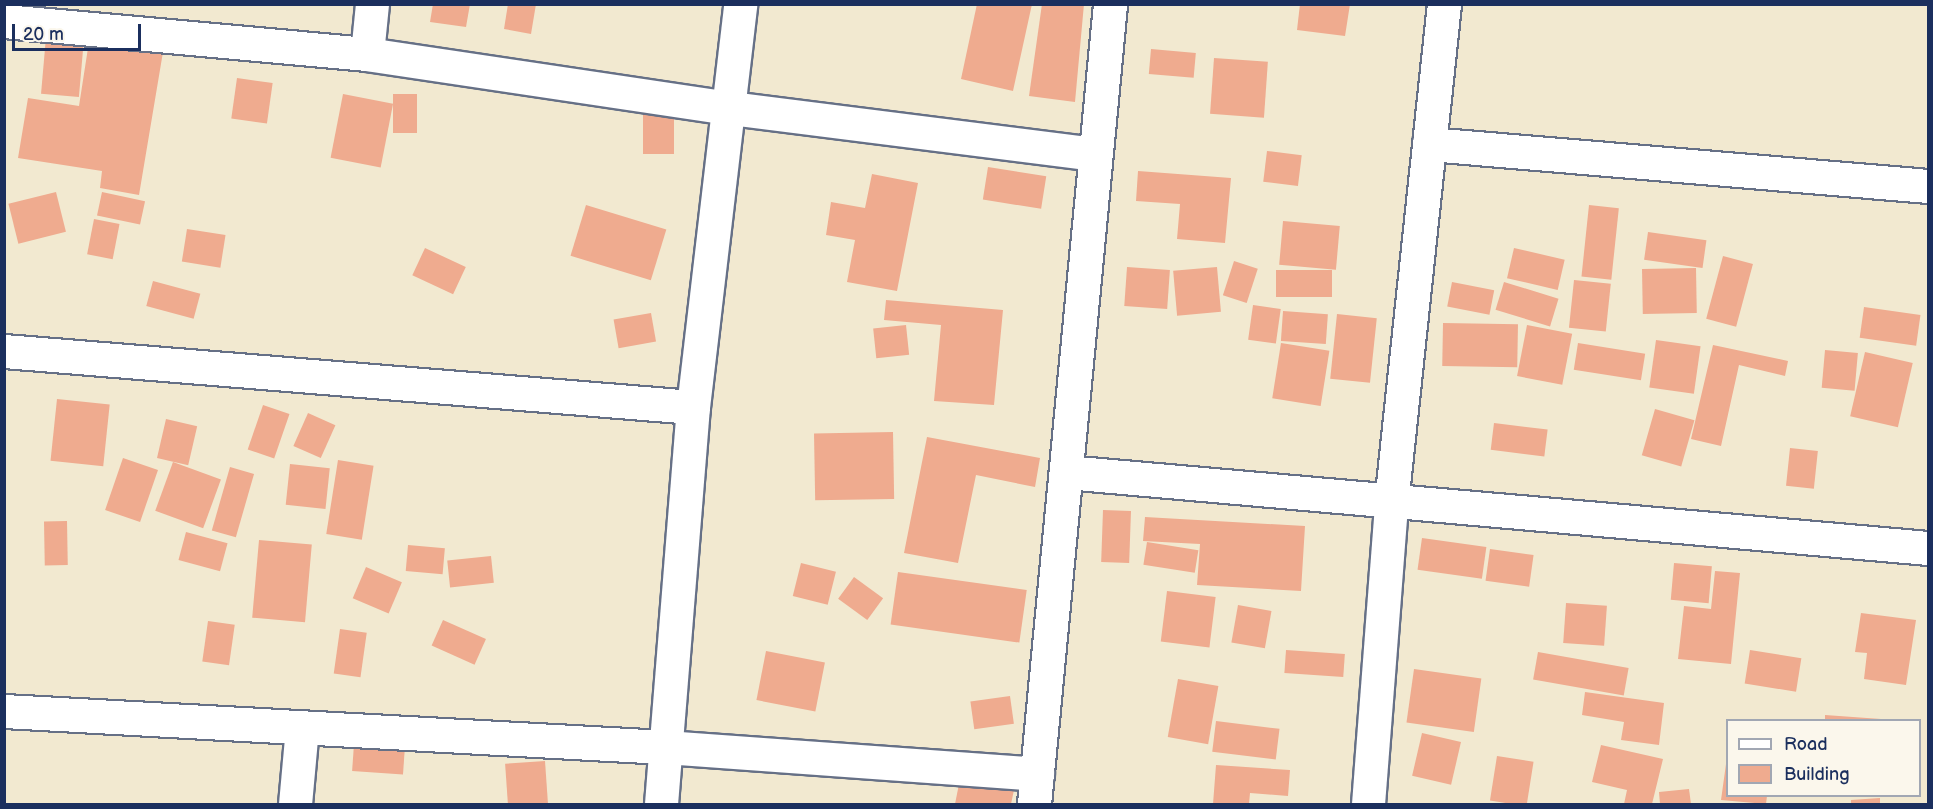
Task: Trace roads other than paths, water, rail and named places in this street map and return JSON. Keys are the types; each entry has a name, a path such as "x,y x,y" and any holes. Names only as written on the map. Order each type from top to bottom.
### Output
{"street":[{"path":"367,54 372,4"},
{"path":"661,804 693,407 730,108 740,4"},
{"path":"4,711 664,747 1036,789 1094,154 1110,4"},
{"path":"1368,804 1391,503 1444,4"},
{"path":"4,21 367,54 730,108 1094,154"},
{"path":"1429,144 1929,186"},
{"path":"4,351 693,407"},
{"path":"1066,472 1391,503 1929,548"},
{"path":"295,804 302,727"}]}
